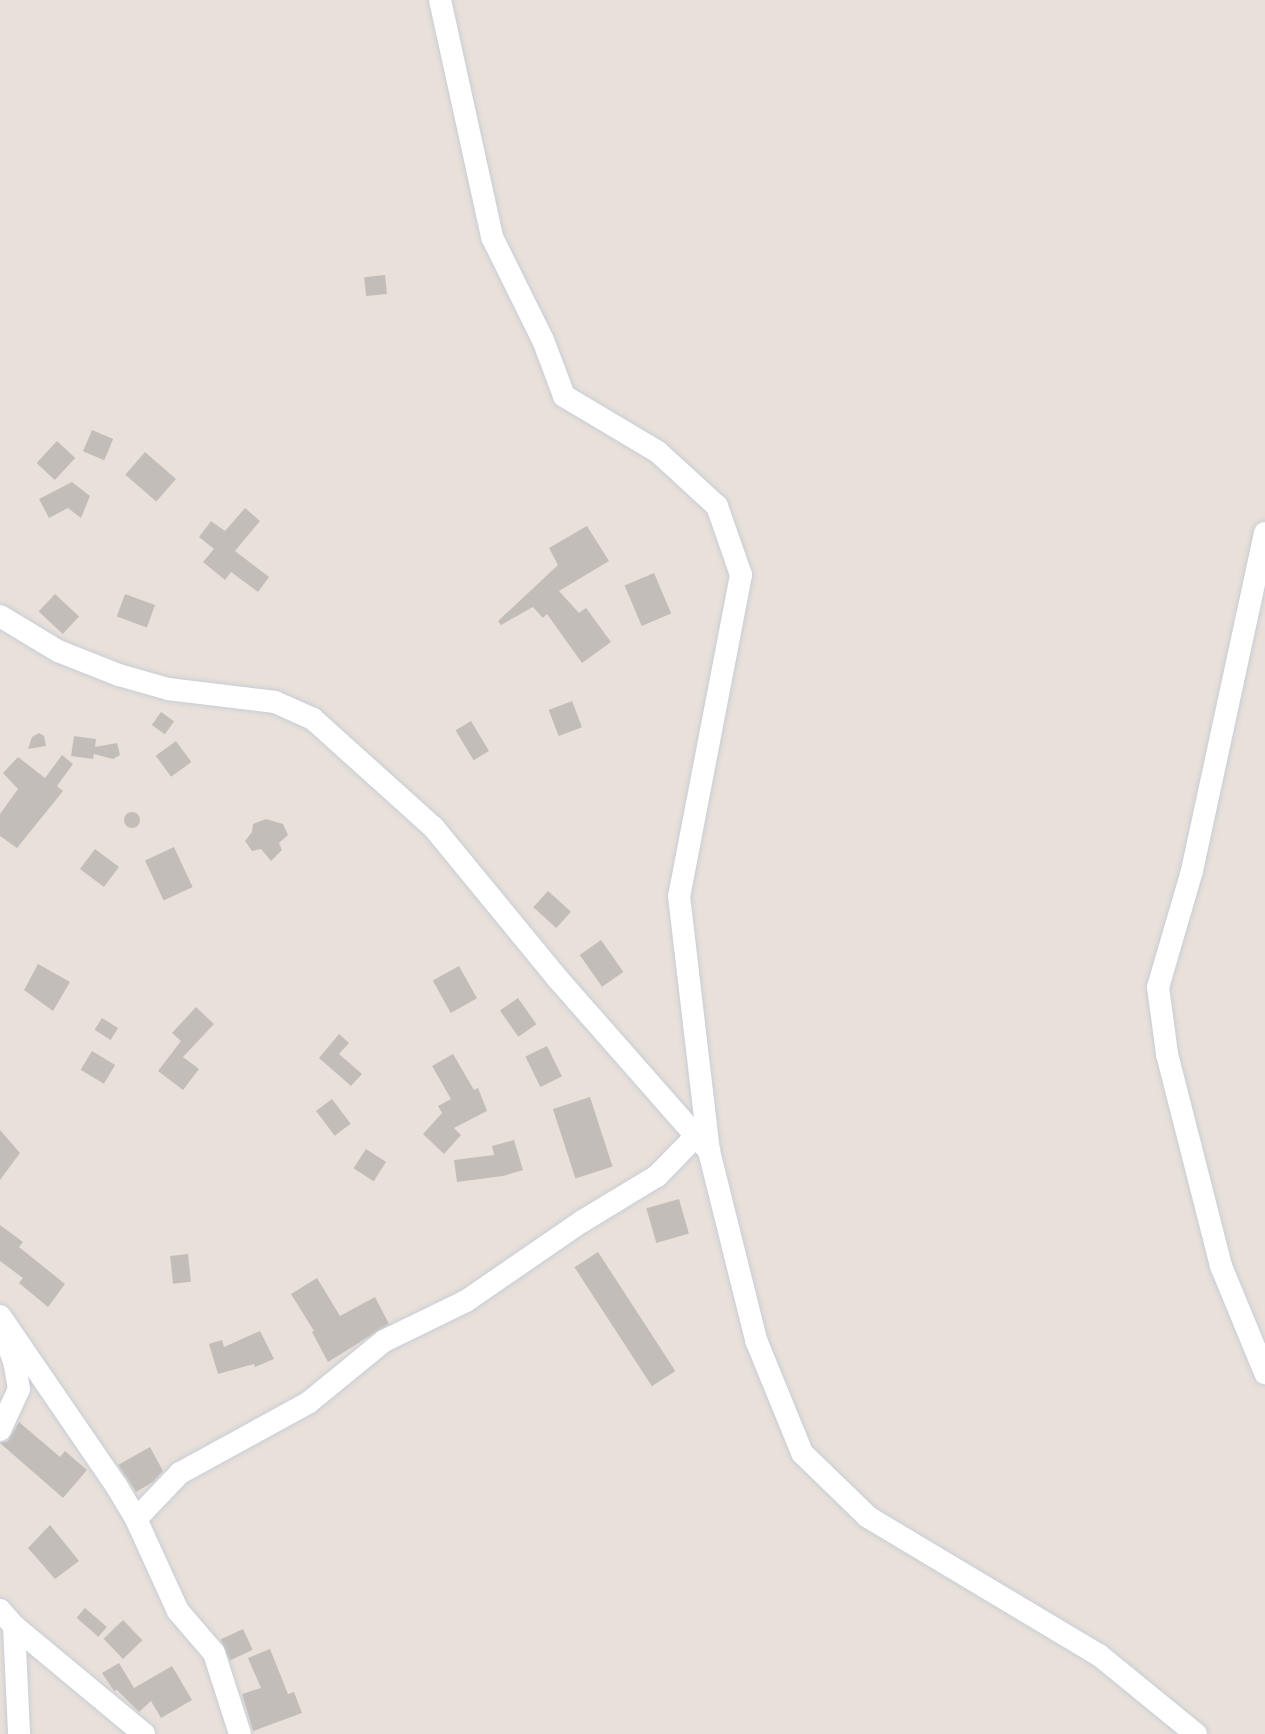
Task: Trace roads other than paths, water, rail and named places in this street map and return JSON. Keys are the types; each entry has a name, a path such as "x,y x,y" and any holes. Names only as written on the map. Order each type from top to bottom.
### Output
{"street":[{"path":"440,0 492,237 543,340 564,396 658,452 717,506 741,575 679,896 702,1143 756,1340 802,1453 868,1517 1099,1655 1196,1734"},
{"path":"1265,533 1192,870 1158,987 1167,1054 1221,1266 1265,1373"},
{"path":"0,616 58,651 119,675 168,689 275,702 313,719 434,828 572,995 702,1143"},
{"path":"136,1519 180,1473 308,1403 359,1359 384,1341 466,1301 580,1222 657,1176 702,1143"},
{"path":"0,1316 136,1519 178,1611 214,1653 240,1734"},
{"path":"0,1327 14,1361 19,1389 0,1430"},
{"path":"7,1618 19,1734"},
{"path":"7,1618 144,1734"}]}
